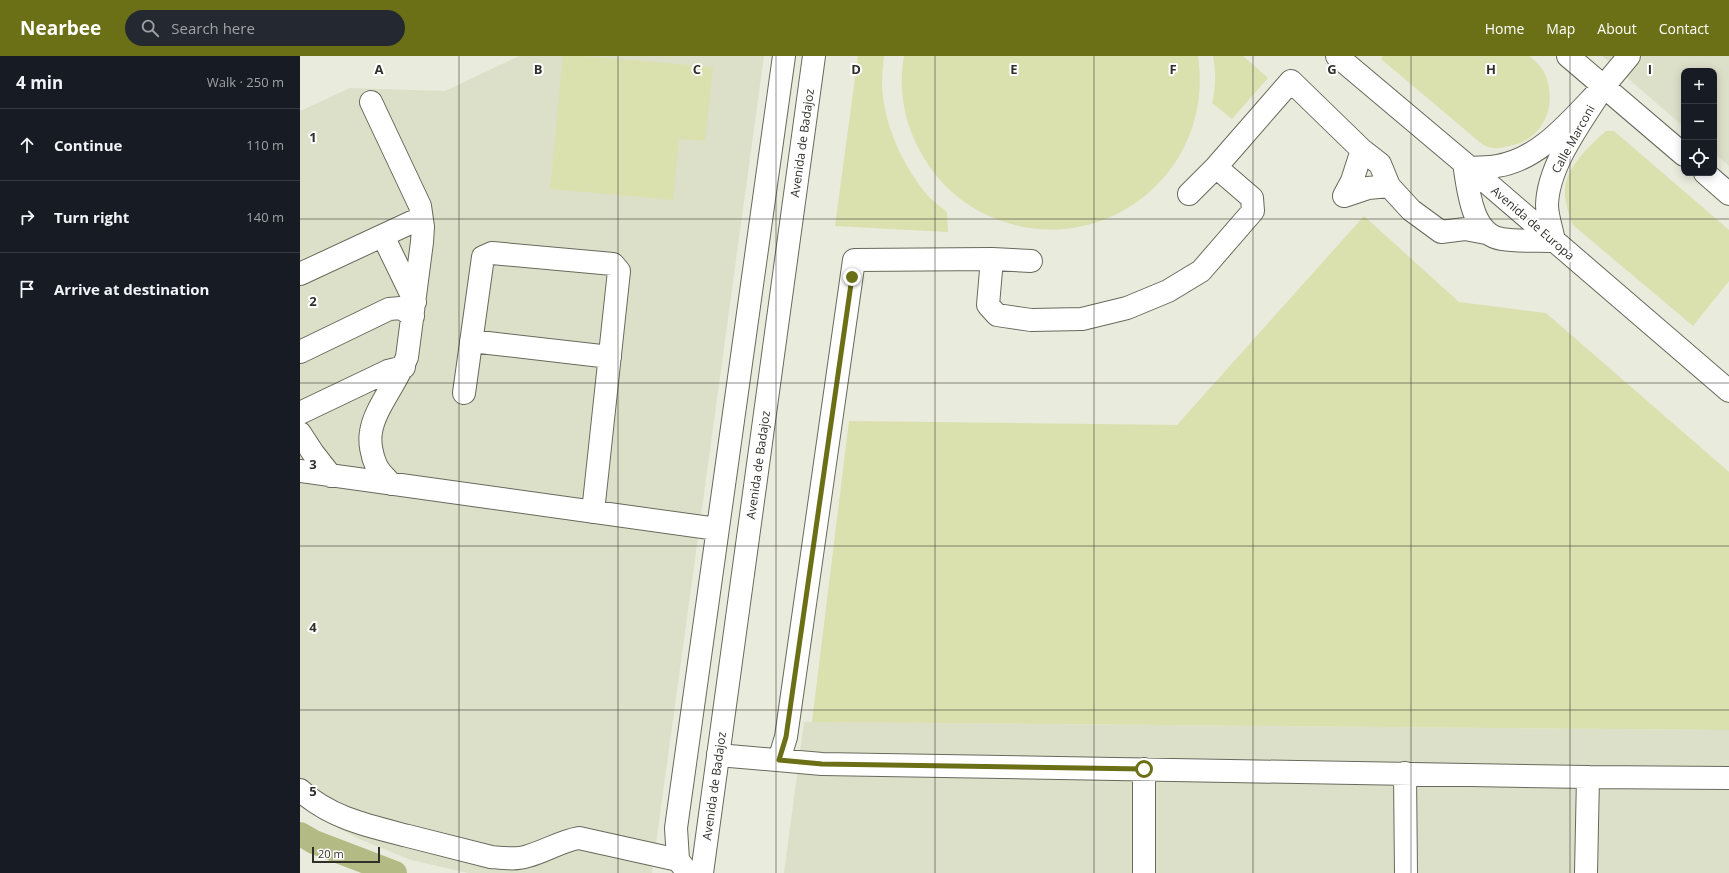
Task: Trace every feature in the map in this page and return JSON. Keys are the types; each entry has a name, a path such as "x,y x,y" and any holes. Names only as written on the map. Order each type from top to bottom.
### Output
{"street":[{"path":"300,790 325,810 356,822 491,856 509,858 528,857 567,840 579,838 683,867 676,828 784,56"},
{"name":"Avenida de Badajoz","path":"702,873 814,56"},
{"name":"Avenida de Europa","path":"1337,56 1729,391"},
{"path":"1568,56 1681,152"},
{"name":"Calle Marconi","path":"1466,165 1496,166 1520,160 1542,147 1604,86 1630,56"},
{"path":"1189,194 1216,167 1290,80 1362,150 1380,164 1390,186 1411,210 1441,232 1465,229 1486,233 1501,239 1554,241"},
{"name":"Calle Marconi","path":"1554,241 1547,206 1550,182 1558,162 1604,86"},
{"path":"371,102 420,206 423,227 407,357 404,367 379,410 371,432 372,449 376,466 391,484"},
{"path":"1362,150 1352,181 1344,196 1368,188 1390,186"},
{"path":"1466,165 1475,215 1486,233"},
{"path":"992,260 988,305 997,315 1031,320 1082,319 1127,308 1168,291 1201,271 1253,211 1252,198 1216,167"},
{"path":"1708,176 1729,194"},
{"path":"300,274 412,222 423,227"},
{"path":"382,236 414,309"},
{"path":"464,393 483,257 492,253 614,264 619,271 593,512"},
{"path":"779,760 788,729 854,260 1031,260"},
{"path":"300,352 389,309 414,309"},
{"path":"471,341 610,357"},
{"path":"300,413 388,371 404,367"},
{"path":"300,433 331,476"},
{"path":"300,472 717,529"},
{"path":"718,755 822,764 1729,778"},
{"path":"1144,769 1144,873"},
{"path":"1405,773 1406,873"},
{"path":"1586,873 1588,777"}],"shaded area":[{"path":"519,56 764,56 652,873 468,873 411,860 359,839 300,807 300,111 350,88 445,91"},
{"path":"1602,56 1729,56 1729,166 1717,156 1717,68 1681,68 1681,124"},
{"path":"804,722 1729,730 1729,873 784,873"}],"green space":[{"path":"563,56 581,56 713,67 705,141 679,139 673,200 550,189"},
{"path":"858,56 884,56 882,81 883,99 890,129 910,171 928,196 947,212 948,232 835,226"},
{"path":"904,56 1198,56 1199,99 1188,138 1168,172 1140,199 1107,218 1069,228 1028,228 976,210 948,188 932,170 919,149 909,127 906,116 902,92 902,68"},
{"path":"1213,56 1243,56 1268,78 1232,119 1212,103 1215,80"},
{"path":"1383,56 1529,56 1544,72 1550,96 1549,107 1539,128 1531,136 1521,142 1509,146 1499,148 1488,147 1482,144 1381,59"},
{"path":"1606,131 1614,131 1729,230 1729,281 1693,326 1573,225 1565,196 1566,183 1573,166 1579,158"},
{"path":"1364,216 1459,302 1546,313 1729,472 1729,730 812,722 849,421 1177,425"}],"waterway":[{"path":"300,834 314,842 395,873"}],"route":[{"path":"852,277 786,737 779,760 822,764 1144,769"}]}
